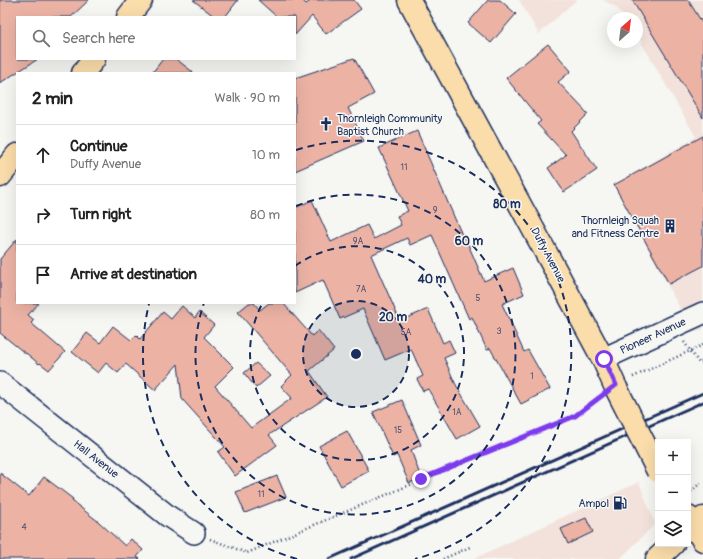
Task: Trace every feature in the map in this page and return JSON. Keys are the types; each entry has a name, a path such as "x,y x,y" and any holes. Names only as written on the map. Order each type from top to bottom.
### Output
{"main road":[{"path":"129,16 141,0"},
{"name":"Duffy Avenue","path":"408,0 604,359 655,464"},
{"path":"84,72 93,60"},
{"path":"0,176 16,156"},
{"path":"657,559 670,547"}],"street":[{"name":"Pioneer Avenue","path":"604,359 703,313"},
{"name":"Hall Avenue","path":"0,383 168,516 194,533"}],"path":[{"path":"673,327 699,363 703,361"},
{"path":"194,533 247,553 575,416 616,386 703,345"},
{"path":"691,491 703,481"},
{"path":"443,559 470,547"}],"shaded area":[{"path":"519,0 578,0 539,34"},
{"path":"603,0 703,0 703,329 693,333 614,185 696,137 643,45 643,12 620,12 616,7"},
{"name":"Ampol","path":"639,482 655,524 620,559 473,559"}],"building":[{"path":"0,0 89,0 72,16 16,16 16,60 36,60 0,83"},
{"path":"193,0 238,0 226,16 214,16"},
{"path":"258,0 302,0 306,4 312,0 354,0 361,9 326,34 312,16 296,34 296,16 276,16"},
{"path":"488,0 500,0 516,14 491,43 468,23"},
{"path":"632,0 688,0 703,24 703,118 643,18 643,12 639,12"},
{"path":"548,44 571,71 558,82 588,114 571,131 597,170 564,192 548,168 566,155 537,124 541,121 506,78"},
{"name":"Thornleigh Community Baptist Church","path":"354,58 374,94 348,108 364,141 296,171 296,78"},
{"path":"162,60 177,60 193,72 153,72"},
{"path":"417,131 462,235 464,235 484,281 513,268 524,294 502,304 524,352 528,350 550,389 521,404 490,348 487,350 472,317 469,319 432,235 410,245 407,238 371,255 400,321 428,309 443,343 449,340 455,353 444,358 455,383 480,426 457,439 428,389 423,391 417,379 423,376 411,349 385,360 363,309 340,319 323,280 296,293 296,208 312,200 331,242 367,225 374,239 401,225 397,216 408,211 379,148"},
{"name":"Thornleigh Squah and Fitness Centre","path":"703,136 703,266 669,284 614,185"},
{"path":"16,240 16,304 38,304 28,315 34,320 31,323 65,352 49,370 40,363 39,364 0,333 0,259"},
{"path":"248,304 255,304 260,310 268,304 284,304 312,336 318,330 334,350 309,371 327,397 269,435 277,445 235,476 218,452 225,447 182,399 178,364 155,390 126,364 118,373 106,363 98,373 72,352 87,333 100,343 113,326 131,340 136,335 140,339 163,312 171,319 182,306 195,318 199,312 214,325 204,337 234,367 215,386 251,428 292,398 281,386 292,375 238,312"},
{"path":"256,363 270,376 256,388 244,373"},
{"path":"402,400 421,445 411,450 421,478 409,483 397,455 393,457 373,412"},
{"path":"347,431 369,471 341,486 319,446"},
{"path":"0,473 29,496 44,477 73,499 72,501 99,522 125,546 131,539 143,550 137,557 140,559 0,559"},
{"path":"277,476 286,497 245,513 236,492"},
{"path":"586,518 593,532 568,544 561,529"}],"railway":[{"path":"329,559 703,393"},
{"path":"351,559 703,402"}],"place":[{"name":"Thornleigh Community Baptist Church","path":"326,124"},
{"name":"Thornleigh Squah and Fitness Centre","path":"670,226"},
{"name":"Ampol","path":"620,503"}],"route":[{"path":"421,479 575,416 616,385 604,359"}]}
